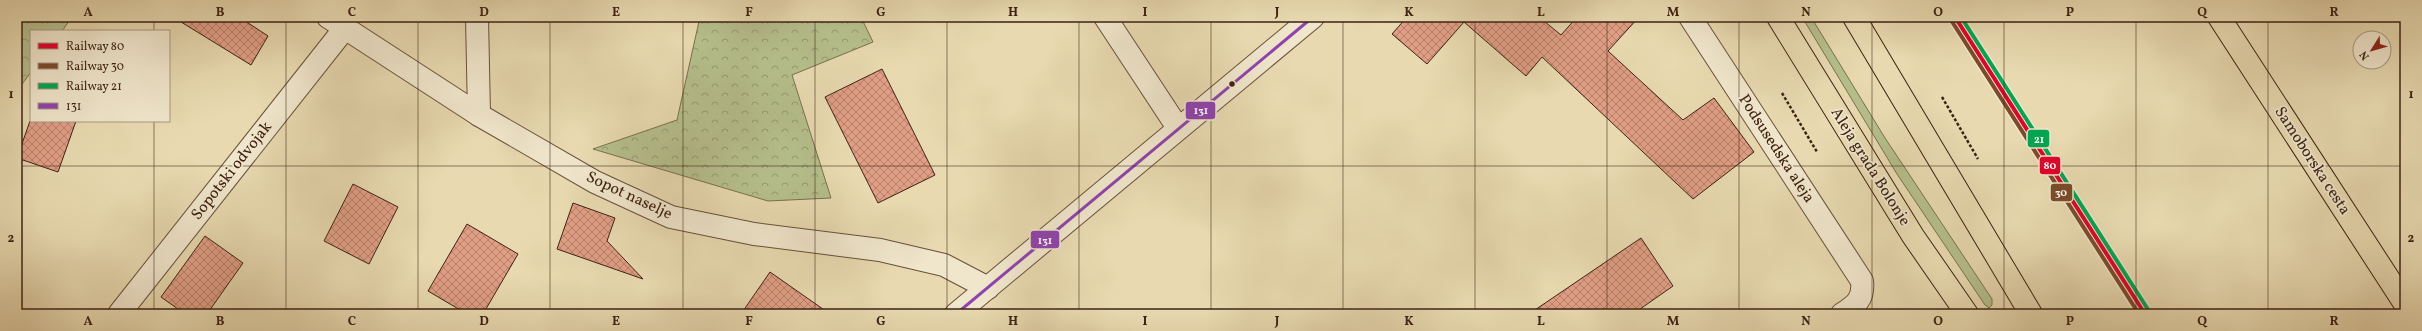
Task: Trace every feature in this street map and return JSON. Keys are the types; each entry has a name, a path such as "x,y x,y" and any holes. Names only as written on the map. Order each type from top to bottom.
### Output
{"main road":[{"name":"Aleja grada Bolonje","path":"1778,17 1909,230 1967,314"},
{"path":"1854,17 2031,314"},
{"name":"Samoborska cesta","path":"2219,17 2405,304"}],"street":[{"path":"477,17 479,115"},
{"path":"1106,17 1178,128"},
{"path":"956,314 1178,128 1314,17"},
{"name":"Podsusedska aleja","path":"1690,17 1862,281 1863,291 1860,301 1842,314"},
{"name":"Sopot naselje","path":"337,23 479,115 595,182 670,217 754,234 880,250 944,265 988,288"},
{"name":"Sopotski odvojak","path":"119,314 337,23"}],"path":[{"path":"1782,93 1817,153"},
{"path":"1942,97 1978,159"}],"green space":[{"path":"17,17 72,17 63,30 30,30 30,73 17,91"},
{"path":"700,17 861,17 873,42 792,75 831,198 768,201 593,149 677,120"},
{"path":"1802,17 1811,17 1885,138 1992,299 1992,305 1989,308 1985,305 1897,174"}],"building":[{"path":"173,17 239,17 268,36 251,65"},
{"path":"1407,17 1539,17 1561,35 1577,17 1639,17 1608,51 1683,120 1714,98 1754,152 1693,199 1542,57 1526,76 1464,22 1427,64 1392,34"},
{"path":"882,69 935,175 878,203 825,97"},
{"path":"30,121 76,122 58,172 17,158"},
{"path":"353,184 398,207 369,264 324,241"},
{"path":"573,203 615,218 607,241 643,279 557,249"},
{"path":"467,224 518,254 483,314 467,314 428,291"},
{"path":"205,236 243,263 207,314 185,314 161,297"},
{"path":"1641,238 1673,286 1633,314 1529,314"},
{"path":"770,272 830,314 741,314"}],"rail line":[{"name":"80","path":"1955,17 2145,314"},
{"name":"21","path":"1961,17 2149,311"},
{"name":"30","path":"1951,20 2139,314"}],"transit line":[{"name":"131","path":"956,314 1313,17"}]}
